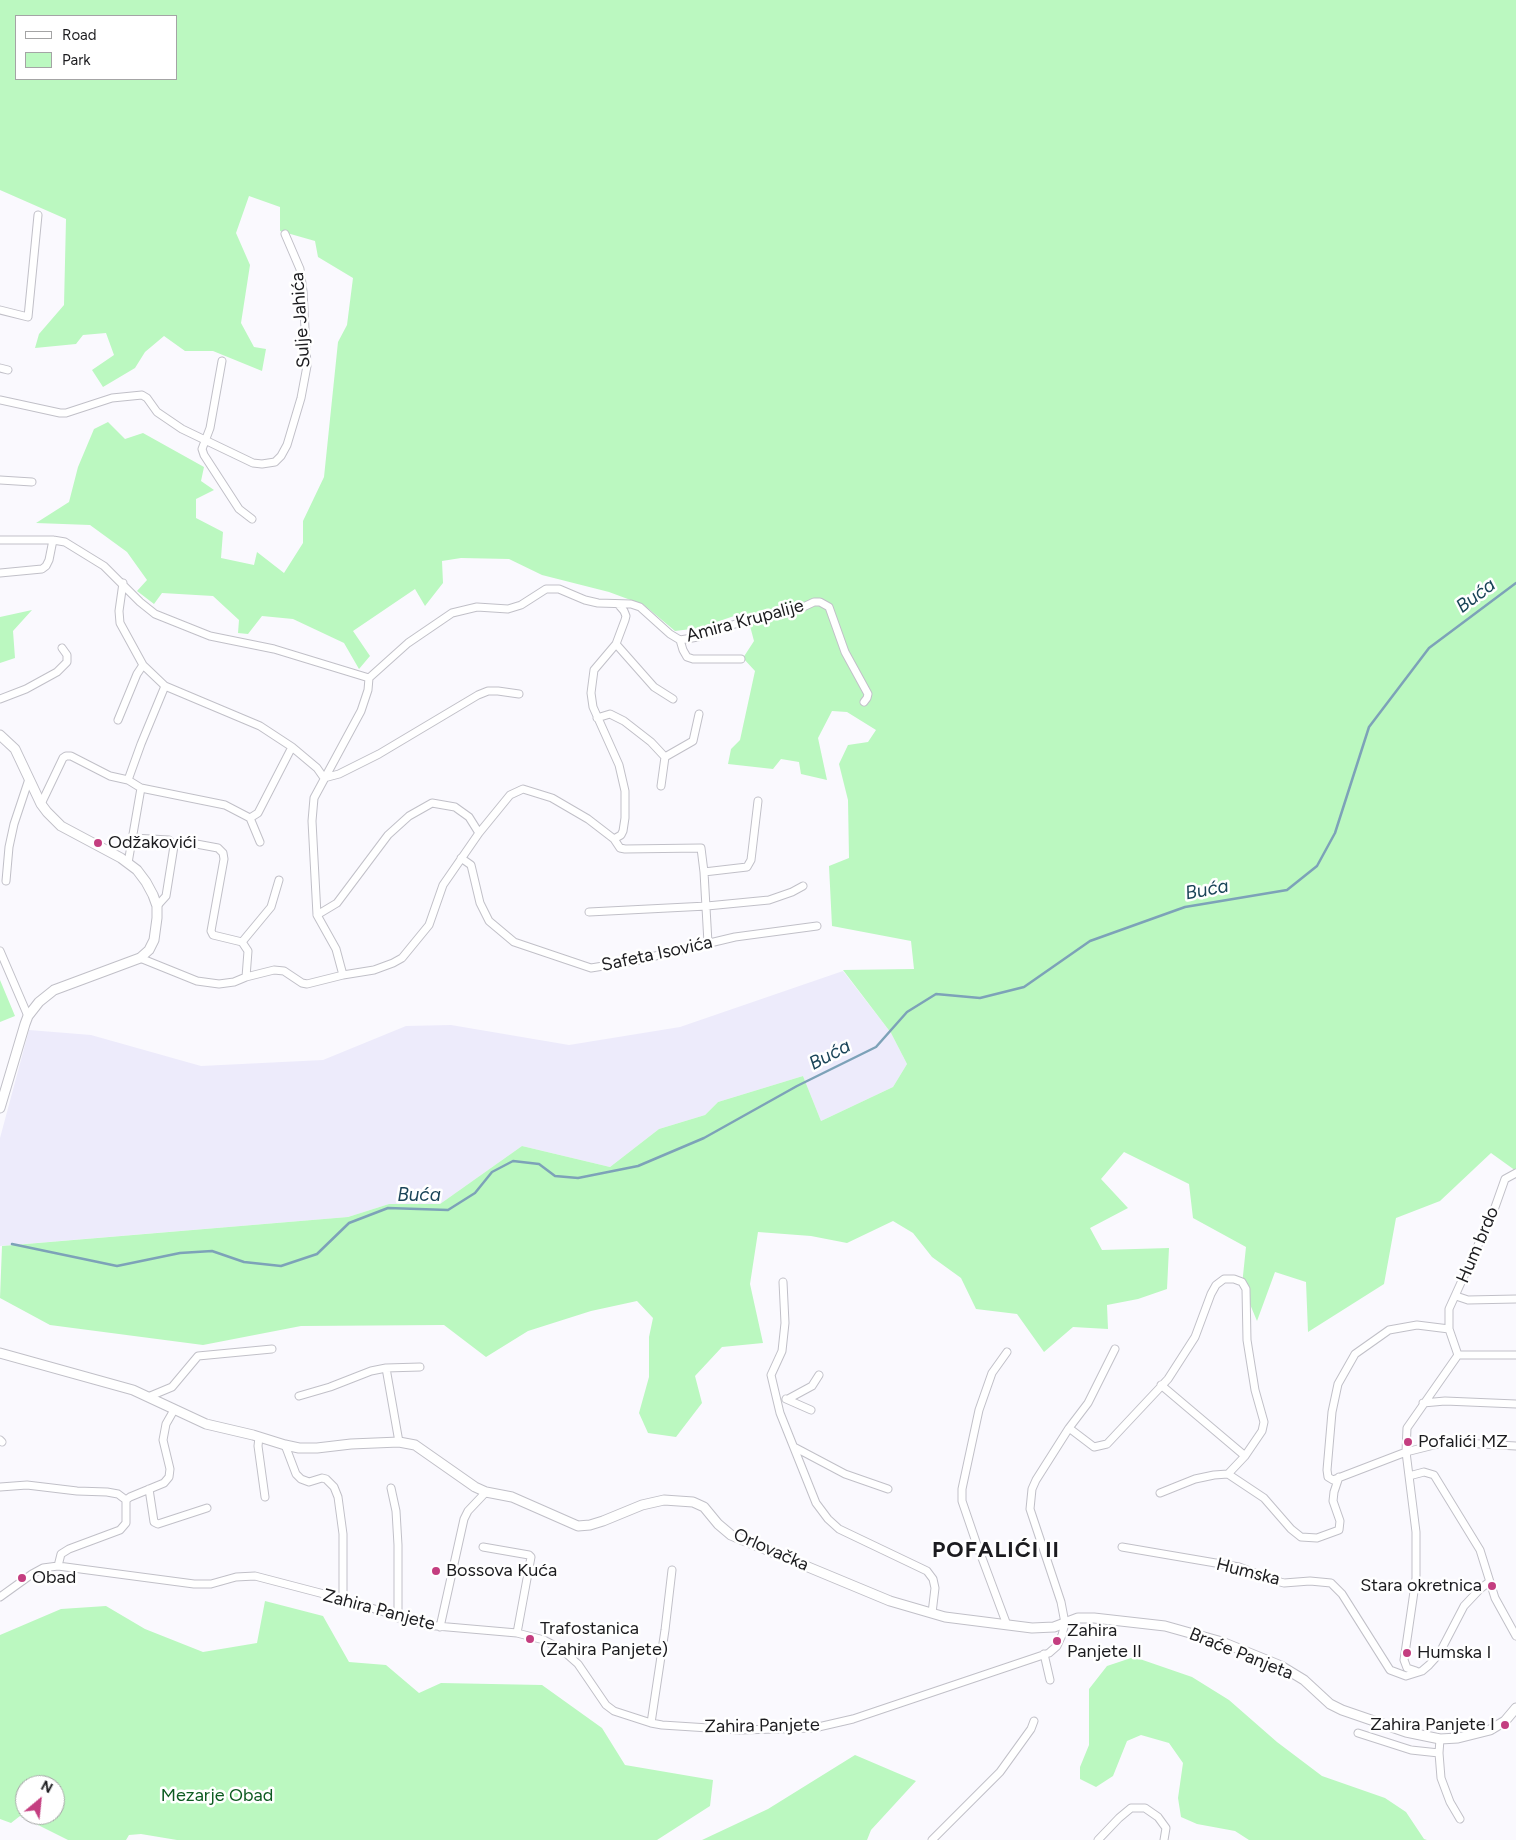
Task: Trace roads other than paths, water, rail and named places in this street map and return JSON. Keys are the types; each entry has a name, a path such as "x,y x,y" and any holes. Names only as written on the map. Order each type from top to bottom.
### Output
{"street":[{"path":"0,310 28,317 38,215"},
{"name":"Sulje Jahića","path":"0,400 66,413 112,398 142,395 147,398 156,412 182,429 253,463 275,462 287,445 301,398 307,366 300,269 286,234"},
{"path":"222,361 210,428 202,449 239,509 252,518"},
{"path":"0,368 8,370"},
{"path":"0,480 32,482"},
{"path":"0,540 53,540 65,542 104,566 140,602 155,614 210,636 274,650 369,678 368,690 361,711 314,798 312,821 317,915 336,949 343,975"},
{"path":"0,573 42,570 49,560 53,540"},
{"path":"123,583 119,611 120,623 143,665 165,686 260,726 292,747 317,768 324,778"},
{"name":"Amira Krupalije","path":"369,678 408,643 452,613 477,607 508,609 521,605 546,588 560,589 585,600 598,603 631,604 640,607 670,634 680,640 764,616 799,609 814,602 820,602 829,608 845,652 868,694 864,702"},
{"path":"614,839 621,835 623,831 625,791 619,766 593,707 591,693 594,670 616,644 626,616 618,604"},
{"path":"680,640 687,656 693,659 740,659"},
{"path":"616,644 654,687 673,699"},
{"path":"0,699 26,689 58,672 67,662 67,655 62,648"},
{"path":"118,720 137,674 143,665"},
{"path":"128,780 165,686"},
{"path":"324,778 339,774 379,754 478,695 488,691 519,694"},
{"path":"597,718 610,714 624,721 651,742 665,757"},
{"path":"665,757 693,741 699,714"},
{"path":"0,735 15,749 41,804 61,826 121,858 137,870 146,882 157,906 154,940 149,950 140,958 54,990 39,1002 28,1016 0,1108"},
{"path":"250,818 258,813 292,747"},
{"path":"41,804 63,758 66,756 110,776 128,780 141,788 225,805 250,818 260,842"},
{"path":"661,786 665,757"},
{"path":"6,881 9,847 14,824 29,779"},
{"path":"128,864 141,788"},
{"path":"140,958 197,981 219,984 234,982 274,970 284,971 302,983 307,984 374,970 402,958 429,925 443,885 461,858 510,795 523,789 552,798 588,819 614,839 617,845 625,849 701,848 707,906 708,943"},
{"path":"704,872 748,868 751,860 758,801"},
{"path":"317,915 337,903 388,835 409,816 432,803 455,807 469,817 479,833"},
{"path":"133,838 169,840 173,842 174,846 166,896 157,906"},
{"path":"191,843 218,848 223,854 224,859 211,931 214,935 242,942 248,951 246,977"},
{"name":"Safeta Isovića","path":"461,858 470,865 480,903 490,921 514,942 591,968 634,961 735,937 817,926"},
{"path":"242,942 271,907 279,880"},
{"path":"589,912 707,906 769,900 803,886"},
{"path":"0,951 3,970 28,1016"},
{"name":"Hum brdo","path":"1458,1355 1449,1329 1450,1310 1494,1210 1505,1179 1516,1173"},
{"path":"1069,1428 1094,1447 1107,1444 1117,1435 1168,1379 1195,1337 1216,1284 1224,1279 1234,1279 1242,1282 1246,1290 1247,1340 1254,1390 1264,1422 1262,1431 1245,1456 1228,1474"},
{"path":"783,1282 785,1323 782,1351 771,1375 780,1413 816,1503 828,1519 839,1528 927,1571 933,1579 935,1588 932,1613"},
{"name":"Hum brdo","path":"1456,1296 1468,1300 1516,1299"},
{"path":"1449,1329 1417,1325 1389,1330 1355,1354 1338,1384 1332,1412 1328,1477 1333,1480 1406,1452 1446,1442 1516,1446"},
{"path":"148,1398 172,1387 198,1356 272,1349"},
{"path":"1065,1623 1061,1602 1034,1523 1030,1502 1036,1480 1069,1428 1088,1403 1115,1349"},
{"path":"1007,1352 992,1373 979,1410 962,1489 965,1511 1007,1625"},
{"path":"0,1353 133,1390 206,1424 299,1448 399,1442 386,1368"},
{"path":"1489,1582 1464,1606 1439,1654 1422,1671 1407,1668 1404,1660 1416,1578 1416,1532 1406,1452 1407,1428 1458,1355 1516,1355"},
{"path":"299,1396 330,1387 371,1371 386,1368 420,1367"},
{"path":"788,1399 812,1386 819,1375"},
{"path":"1161,1385 1245,1456"},
{"path":"776,1395 810,1410"},
{"path":"1423,1403 1445,1401 1516,1404"},
{"path":"126,1500 164,1484 169,1477 170,1468 163,1440 166,1424 174,1410"},
{"path":"259,1437 258,1446 265,1497"},
{"name":"Orlovačka","path":"399,1442 414,1445 423,1450 444,1467 475,1487 486,1492 519,1500 578,1526 603,1521 642,1504 664,1500 693,1502 704,1507 718,1524 731,1535 890,1601 945,1617 1007,1625 1044,1628 1065,1623"},
{"path":"285,1445 296,1474 301,1479 309,1482 322,1478 326,1479 336,1492 341,1511 343,1534 343,1600"},
{"path":"794,1447 845,1474 888,1489"},
{"path":"1410,1476 1424,1472 1434,1474 1480,1550 1495,1598 1516,1636"},
{"path":"1160,1492 1195,1479 1228,1474 1264,1498 1291,1529 1301,1537 1317,1538 1339,1530 1340,1521 1333,1501 1339,1477"},
{"path":"0,1488 27,1485 78,1491 107,1492 118,1494 126,1500"},
{"path":"391,1488 396,1511 398,1545 398,1618"},
{"path":"149,1489 154,1522 158,1524 207,1508"},
{"path":"440,1627 464,1519 468,1511 486,1492"},
{"path":"58,1566 61,1554 69,1549 120,1530 126,1523 126,1500"},
{"path":"483,1547 529,1555 531,1557 518,1633"},
{"name":"Humska","path":"1122,1547 1239,1566 1273,1580 1284,1582 1316,1581 1331,1583 1342,1594 1390,1670 1406,1676 1416,1671"},
{"name":"Zahira Panjete","path":"0,1597 43,1568 58,1566 194,1584 211,1584 236,1577 255,1576 343,1600 398,1618 440,1627 518,1633 544,1640 561,1649 578,1664 606,1705 614,1711 662,1725 740,1730 814,1728 853,1719 1049,1653 1057,1646 1065,1623"},
{"path":"651,1723 672,1570"},
{"name":"Braće Panjeta","path":"1065,1623 1078,1618 1114,1619 1165,1626 1222,1642 1281,1666 1304,1680 1330,1704 1342,1710 1406,1732 1440,1739"},
{"path":"1044,1654 1050,1680"},
{"path":"1460,1819 1450,1802 1441,1778 1438,1754 1440,1739 1458,1738 1490,1730 1505,1721 1516,1708"},
{"path":"932,1840 1000,1772 1031,1729 1034,1721"},
{"path":"1358,1733 1411,1750 1438,1754"},
{"path":"1098,1840 1131,1808 1145,1808 1158,1817 1166,1828 1164,1840"}],"waterway":[{"name":"Buća","path":"12,1244 117,1266 180,1253 212,1251 244,1262 281,1266 317,1254 349,1223 388,1208 448,1210 475,1193 492,1172 513,1161 539,1164 555,1176 578,1178 638,1166 704,1138 797,1086 876,1047 907,1012 936,994 980,998 1024,987 1090,941 1185,907 1287,890 1317,866 1335,833 1369,727 1429,648 1516,583"}],"place":[{"name":"Odžakovići","path":"98,843"},
{"name":"Pofalići MZ","path":"1408,1442"},
{"name":"Bossova Kuća","path":"436,1571"},
{"name":"Obad","path":"22,1578"},
{"name":"Stara okretnica","path":"1492,1586"},
{"name":"Trafostanica (Zahira Panjete)","path":"530,1639"},
{"name":"Zahira Panjete II","path":"1057,1641"},
{"name":"Humska I","path":"1407,1653"},
{"name":"Zahira Panjete I","path":"1505,1725"}],"district":[{"name":"POFALIĆI II","path":"996,1551"}],"park label":[{"name":"Mezarje Obad","path":"217,1796"}]}
